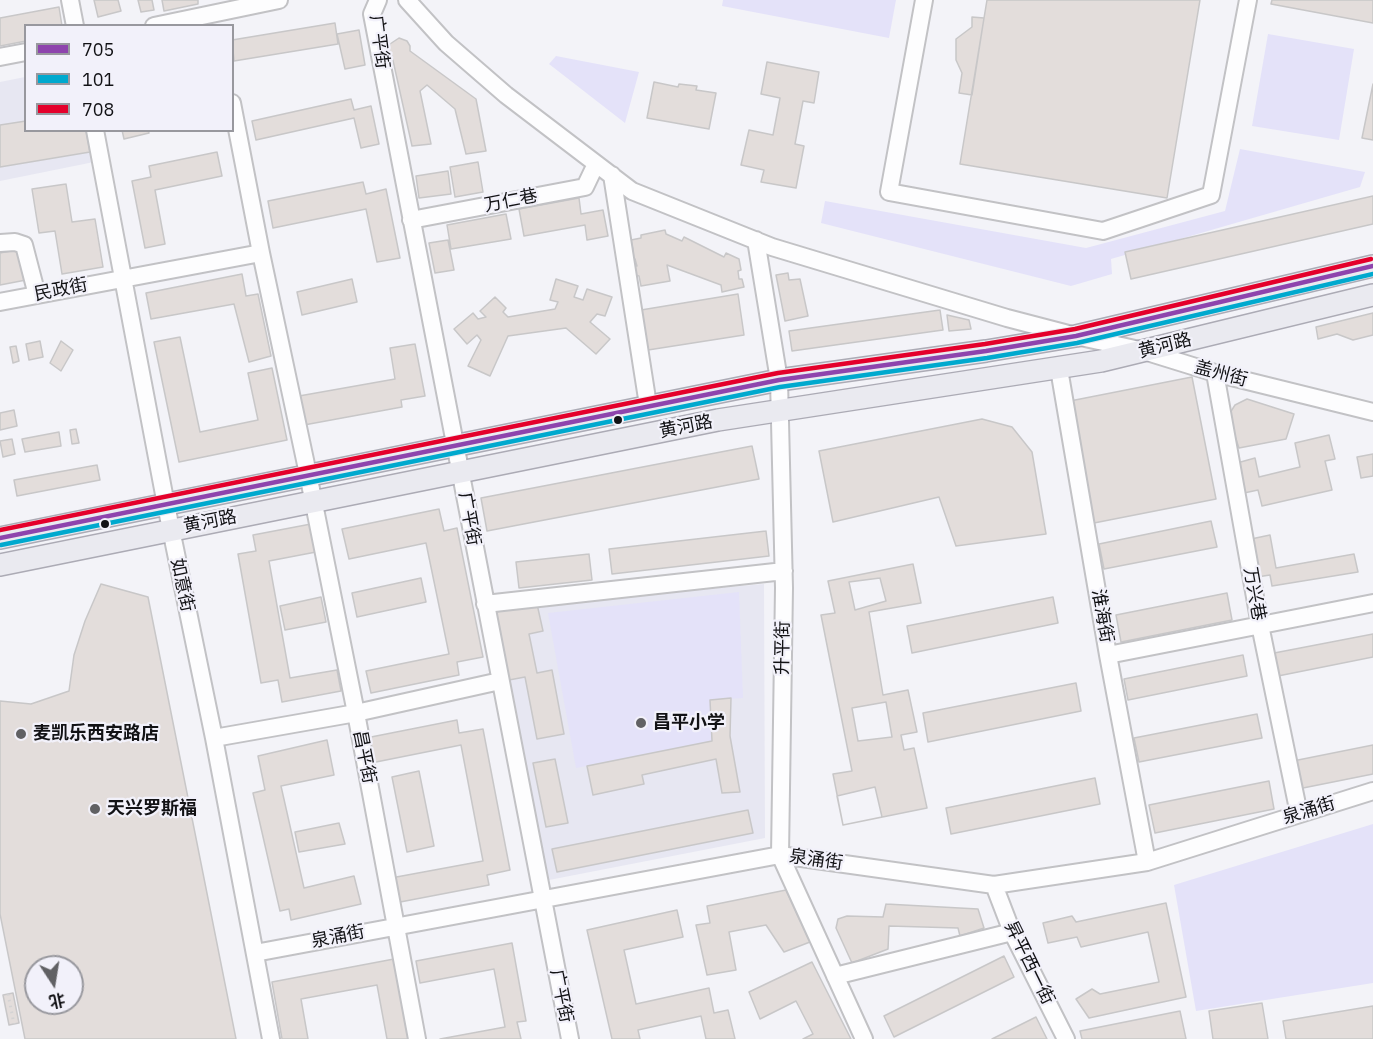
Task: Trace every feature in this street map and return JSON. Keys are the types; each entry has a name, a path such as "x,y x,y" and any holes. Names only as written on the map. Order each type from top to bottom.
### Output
{"main road":[{"name":"黄河路","path":"0,538 778,380 1076,336 1373,266"},
{"name":"黄河路","path":"0,565 718,420 1059,369 1144,351 1373,295"}],"street":[{"path":"70,0 75,24"},
{"path":"164,24 279,0"},
{"name":"广平街","path":"378,0 372,14 570,1039"},
{"name":"盖州街","path":"407,0 446,43 506,96 632,191 772,247 951,301 1076,336 1144,351 1215,373 1373,412"},
{"path":"924,0 889,192 1103,231 1211,195 1248,0"},
{"path":"0,57 24,52"},
{"name":"昌平街","path":"234,113 356,713 417,1039"},
{"name":"如意街","path":"95,132 271,1039"},
{"name":"万仁巷","path":"411,220 585,186 596,164"},
{"path":"612,175 648,405"},
{"name":"升平街","path":"756,240 778,380 780,411 784,571 780,855 864,1039"},
{"path":"0,243 15,242 24,245 37,295"},
{"name":"民政街","path":"0,302 261,253"},
{"name":"淮海街","path":"1059,369 1108,655 1148,862"},
{"name":"万兴巷","path":"1215,373 1260,625 1299,814"},
{"path":"485,604 784,571"},
{"path":"1108,655 1373,603"},
{"path":"214,738 356,713 500,681"},
{"name":"泉涌街","path":"255,953 780,855 994,885 1148,862 1373,791"},
{"name":"昇平西一街","path":"994,885 1012,932 1066,1039"},
{"path":"835,976 1012,932"}],"path":[{"path":"8,994 14,1024"}],"shaded area":[{"path":"723,0 896,0 889,38 722,6"},
{"path":"1268,34 1354,49 1339,140 1252,126"},
{"path":"556,56 639,72 625,123 549,64"},
{"path":"24,77 24,132 88,132 94,162 0,181 0,82"},
{"path":"1240,149 1365,172 1360,187 1111,259 1112,274 1071,286 821,223 825,201 1086,248 1225,211"},
{"name":"昌平小学","path":"764,584 765,838 549,880 493,608"},
{"path":"739,592 743,698 710,700 712,741 576,768 548,613"},
{"path":"1373,824 1373,983 1196,1011 1174,885"}],"building":[{"path":"94,0 118,0 121,11 98,17"},
{"path":"138,0 152,0 154,10 141,12"},
{"path":"162,0 198,0 198,4 164,11"},
{"path":"987,0 1200,0 1167,198 960,164"},
{"path":"1272,0 1373,0 1373,23 1271,4"},
{"path":"59,7 62,24 24,24 24,41 0,46 0,18"},
{"path":"972,17 984,18 972,95 959,93 962,73 956,60 956,39 972,27"},
{"path":"335,23 338,44 234,61 234,40"},
{"path":"359,30 365,65 345,69 337,34"},
{"path":"399,38 407,41 410,51 476,99 486,151 466,154 455,109 427,85 420,91 431,144 412,146 392,56 388,51 390,44"},
{"path":"767,62 819,72 814,103 803,101 795,144 804,146 796,188 761,182 764,170 741,165 749,130 773,135 780,98 761,94"},
{"path":"654,82 678,87 679,84 697,86 696,90 716,93 709,129 647,118"},
{"path":"1373,84 1373,140 1362,138"},
{"path":"351,99 354,110 371,106 379,144 361,148 354,118 256,140 252,121"},
{"path":"24,121 24,132 86,132 90,152 0,167 0,125"},
{"path":"122,132 149,133 124,139"},
{"path":"217,152 222,176 155,190 165,244 145,248 132,181 151,177 149,166"},
{"path":"478,162 483,192 455,197 450,167"},
{"path":"448,171 451,194 419,198 416,176"},
{"path":"363,182 366,194 386,189 400,258 377,262 366,209 273,228 268,201"},
{"path":"66,184 72,222 95,219 103,267 62,274 55,231 39,233 32,189"},
{"path":"1373,196 1373,224 1131,279 1125,252"},
{"path":"579,198 581,214 603,210 608,236 587,240 585,225 524,236 519,209"},
{"path":"506,214 511,239 451,249 447,225"},
{"path":"665,230 666,234 682,241 684,237 724,257 726,253 739,259 741,270 738,271 739,279 742,279 744,287 722,292 721,285 667,265 670,281 641,286 639,276 635,275 633,266 637,266 635,259 631,260 629,250 633,250 631,240 641,238 641,235"},
{"path":"448,240 454,270 435,273 429,243"},
{"path":"20,249 26,280 0,285 0,253"},
{"path":"788,273 789,280 800,279 808,316 785,321 776,275"},
{"path":"242,274 246,296 258,294 271,356 249,362 234,304 151,319 146,293"},
{"path":"352,279 357,302 302,315 297,292"},
{"path":"556,279 578,286 574,297 583,300 587,289 612,297 605,316 597,314 590,322 610,339 596,354 566,328 508,336 490,376 468,366 481,340 477,335 467,344 454,329 473,313 478,319 486,317 480,311 495,297 506,308 503,312 508,317 555,309 558,302 550,300"},
{"path":"738,294 744,335 648,350 641,310"},
{"path":"940,310 943,330 792,351 789,331"},
{"path":"1373,313 1373,335 1353,340 1337,334 1318,339 1316,327"},
{"path":"947,315 969,320 971,329 949,331"},
{"path":"180,337 200,432 258,420 248,373 272,368 287,440 179,462 154,342"},
{"path":"40,341 43,357 29,360 26,344"},
{"path":"61,341 73,350 61,371 50,363"},
{"path":"415,344 425,396 401,400 402,407 304,425 299,396 395,379 390,348"},
{"path":"16,346 19,361 13,363 10,347"},
{"path":"1192,377 1216,499 1094,523 1070,401"},
{"path":"1247,399 1294,414 1286,439 1239,448 1228,416 1235,405"},
{"path":"14,410 17,426 0,430 0,413"},
{"path":"982,419 1012,427 1032,452 1046,534 956,546 939,497 833,522 819,451"},
{"path":"76,429 79,443 72,444 70,430"},
{"path":"59,432 61,446 25,452 22,439"},
{"path":"1329,435 1335,459 1325,461 1332,490 1262,506 1258,490 1244,493 1237,463 1255,458 1259,477 1300,467 1295,443"},
{"path":"12,439 15,454 3,457 0,441"},
{"path":"752,446 759,479 487,531 481,498"},
{"path":"1373,454 1373,476 1361,478 1357,457"},
{"path":"97,465 100,480 17,496 14,480"},
{"path":"439,509 444,531 457,528 483,657 457,662 459,675 371,693 366,671 449,654 426,543 349,559 342,529"},
{"path":"1211,521 1217,547 1104,569 1099,544"},
{"path":"311,524 316,552 269,561 290,678 337,670 341,691 282,702 278,680 261,683 238,554 256,551 253,535"},
{"path":"766,531 769,556 612,574 609,549"},
{"path":"1270,535 1276,568 1354,554 1358,572 1272,586 1270,575 1257,577 1251,539"},
{"path":"589,554 592,580 519,588 516,562"},
{"path":"913,564 921,603 869,612 883,695 908,690 917,732 901,735 904,750 914,748 927,808 843,825 833,774 852,771 821,615 835,613 828,581"},
{"path":"421,578 426,602 357,617 352,593"},
{"path":"880,578 886,601 855,610 849,582"},
{"name":"天兴罗斯福","path":"101,584 148,597 236,1039 25,1039 0,914 0,701 31,704 69,691 74,655 85,621"},
{"path":"1227,593 1232,620 1121,642 1116,615"},
{"path":"321,597 326,622 285,630 280,606"},
{"path":"1053,597 1058,623 912,653 907,626"},
{"path":"537,604 543,631 529,634 537,673 552,670 564,734 537,739 525,677 509,680 496,612"},
{"path":"1373,634 1373,657 1273,677 1269,654"},
{"path":"1243,655 1247,676 1128,700 1124,679"},
{"path":"1076,683 1081,711 928,742 923,713"},
{"path":"731,698 730,736 740,792 722,793 716,759 642,775 644,784 593,795 587,766 712,741 710,700"},
{"path":"886,702 892,737 858,741 852,708"},
{"path":"1257,714 1262,738 1139,762 1134,738"},
{"path":"457,720 459,733 483,729 510,870 487,875 489,885 395,903 391,878 483,861 461,745 371,763 366,738"},
{"path":"327,740 334,775 281,786 304,888 354,876 361,904 291,920 289,909 280,911 253,793 265,790 258,756"},
{"path":"1373,745 1373,774 1298,789 1293,761"},
{"path":"555,759 568,823 546,827 533,763"},
{"path":"419,771 434,846 407,852 392,777"},
{"path":"1095,778 1100,804 951,834 946,808"},
{"path":"1269,781 1274,809 1155,833 1149,805"},
{"path":"875,787 882,817 843,825 837,796"},
{"path":"748,810 753,833 557,872 552,849"},
{"path":"339,823 345,844 299,852 295,832"},
{"path":"786,890 810,942 784,952 766,925 729,932 736,970 707,975 696,925 710,923 707,906"},
{"path":"1166,903 1186,997 1089,1018 1076,999 1092,989 1100,994 1159,982 1148,932 1081,947 1077,937 1048,943 1043,923 1072,916 1076,922"},
{"path":"886,904 978,909 984,928 960,936 958,928 889,926 888,949 852,963 836,928 838,919 847,916 883,917"},
{"path":"677,910 683,937 624,950 636,1004 709,988 714,1013 728,1010 735,1039 706,1039 701,1016 638,1030 640,1039 612,1039 587,930"},
{"path":"512,943 526,1021 517,1022 521,1039 440,1039 505,1027 494,969 420,983 416,961"},
{"path":"1004,956 1014,977 894,1037 884,1016"},
{"path":"394,959 409,1039 387,1039 377,985 301,999 308,1039 282,1039 272,982"},
{"path":"812,962 851,1039 803,1039 813,1034 796,1001 760,1019 749,992"},
{"path":"13,993 19,1023 9,1025 3,995"},
{"path":"1262,1003 1268,1039 1213,1039 1209,1011"},
{"path":"1373,1006 1373,1039 1286,1039 1283,1021"},
{"path":"1180,1011 1186,1039 1082,1039 1080,1031"},
{"path":"1036,1017 1047,1039 992,1039"}],"transit line":[{"name":"708","path":"0,530 778,373 1075,329 1371,259"},
{"name":"705","path":"0,538 779,380 1076,336 1373,266"},
{"name":"101","path":"1,545 780,387 1077,343 1373,274"}],"place":[{"name":"昌平小学","path":"641,723"},
{"name":"麦凯乐西安路店","path":"21,734"},
{"name":"天兴罗斯福","path":"95,809"}]}
